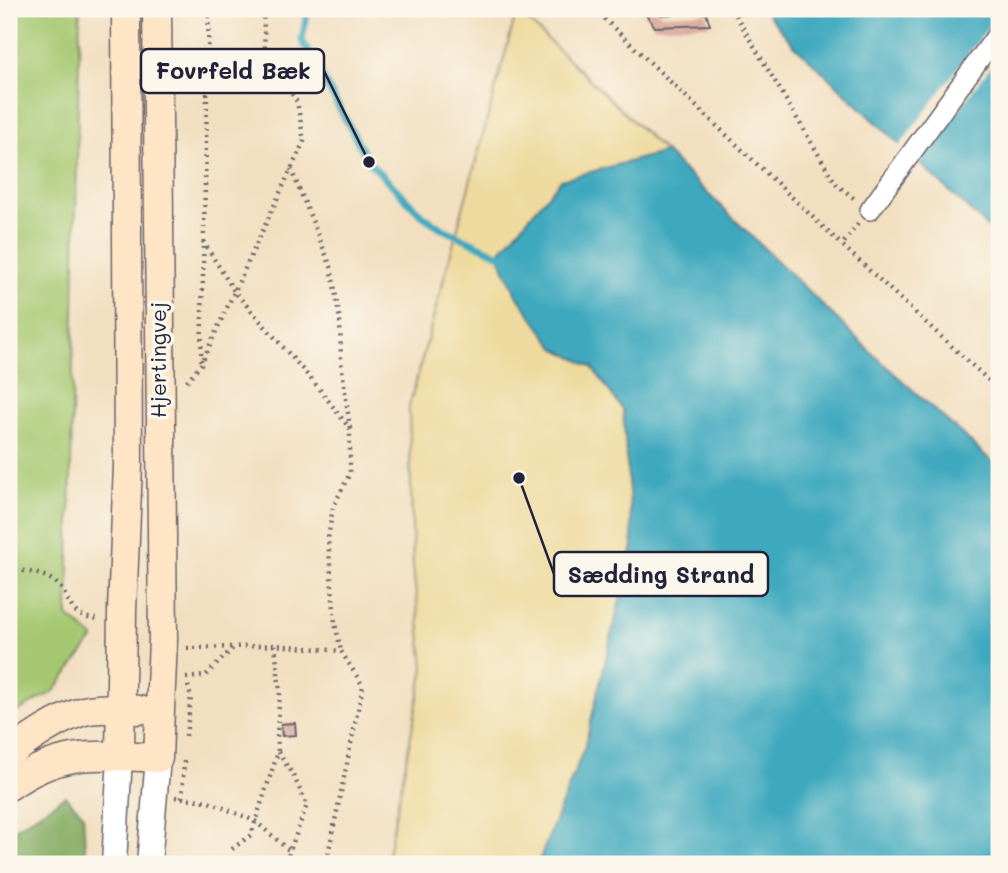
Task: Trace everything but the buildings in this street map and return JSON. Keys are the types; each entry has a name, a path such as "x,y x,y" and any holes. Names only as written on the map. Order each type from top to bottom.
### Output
{"main road":[{"name":"Hjertingvej","path":"120,756 128,465 126,9"},
{"name":"Hjertingvej","path":"157,9 163,639 159,710 171,758"},
{"path":"9,754 41,730 85,711 159,710"},
{"path":"9,786 31,771 60,759 85,756 171,758"}],"street":[{"path":"870,210 999,32"},
{"path":"114,864 120,756"},
{"path":"149,864 154,795 171,758"}],"path":[{"path":"201,364 209,9"},
{"path":"187,381 201,364 303,141 297,102 265,51 263,9"},
{"path":"594,9 999,390"},
{"path":"732,9 836,184 870,210 842,245"},
{"path":"291,168 331,267 340,320 341,362 350,429 350,474 333,507 328,539 335,623 341,651 363,686 326,864"},
{"path":"203,241 234,291 318,387 350,429"},
{"path":"9,569 51,579 59,586 74,612 87,619 104,619"},
{"path":"186,648 275,645 341,651"},
{"path":"232,849 251,835 278,752 276,733 280,692 275,645"},
{"path":"197,677 205,676 215,668 234,647"},
{"path":"278,752 293,775 307,805 285,864"},
{"path":"171,758 182,798"},
{"path":"154,795 207,801 256,821 290,851"}],"green space":[{"path":"9,9 80,9 68,616 94,638 54,691 9,716"},
{"path":"65,796 83,814 86,864 9,864 9,833"}],"sand":[{"path":"517,10 665,152 561,180 555,348 592,367 623,410 633,546 585,746 538,864 386,864 424,668 413,567 409,407"}],"water":[{"path":"763,9 999,9 999,238 793,44"},
{"path":"665,152 874,355 999,468 999,864 538,864 585,746 633,546 623,410 592,367 555,348 517,296 498,254 561,180"}],"pier":[{"path":"999,13 999,55 917,166 898,148"}],"waterway":[{"path":"308,9 302,40 369,162 423,216 443,229 498,254"}],"place":[{"name":"Fovrfeld Bæk","path":"369,162"},
{"name":"Sædding Strand","path":"519,478"}]}
